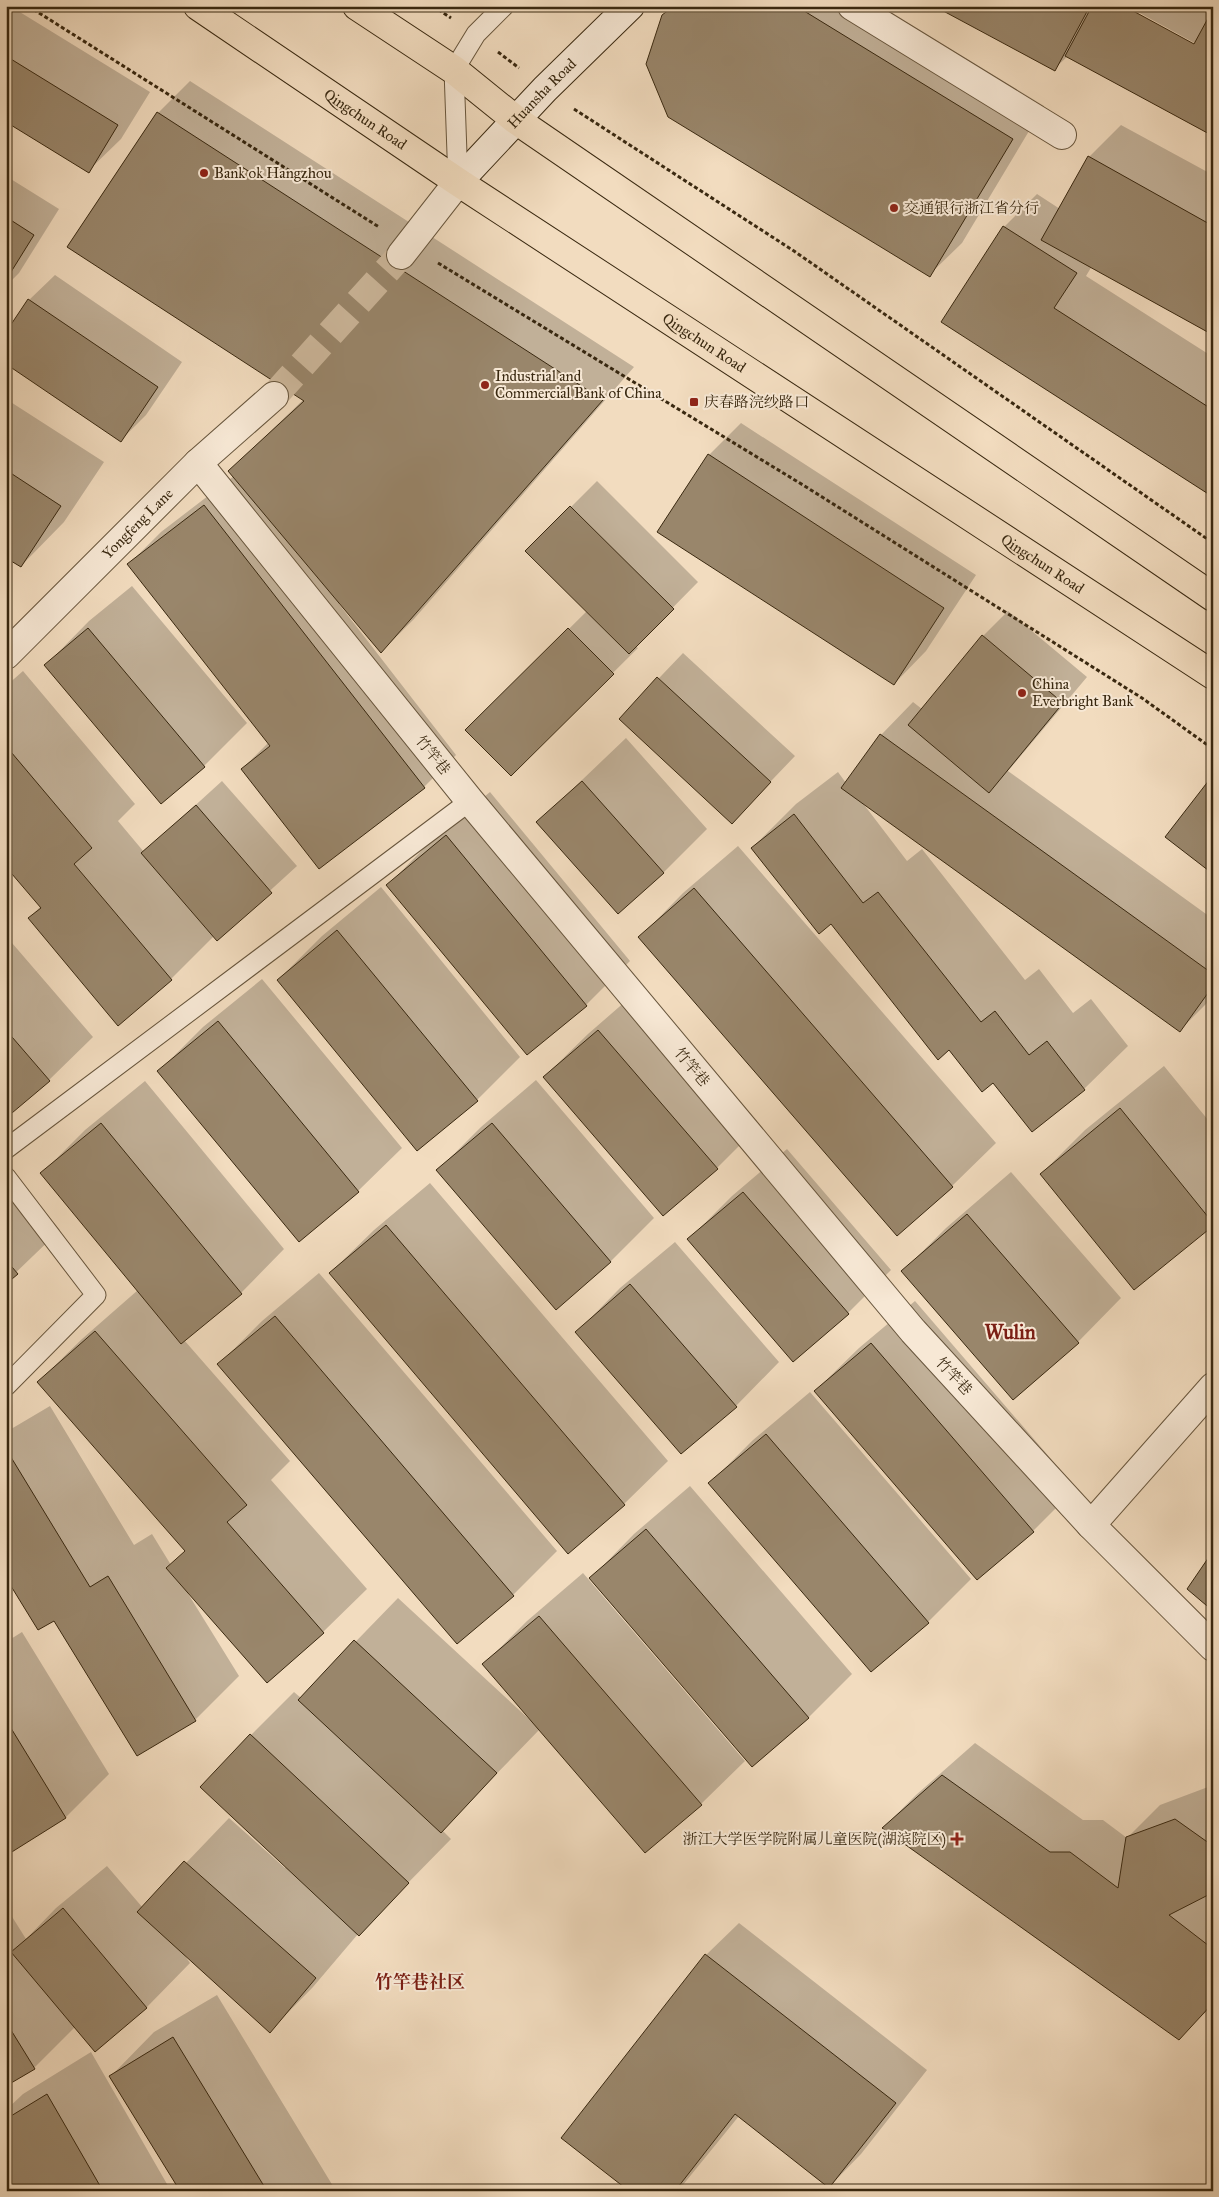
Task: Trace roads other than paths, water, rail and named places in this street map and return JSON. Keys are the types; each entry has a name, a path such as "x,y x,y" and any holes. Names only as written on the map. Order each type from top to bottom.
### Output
{"main road":[{"name":"Qingchun Road","path":"198,6 458,182 1213,675"},
{"path":"357,6 454,70 516,120 1213,597"}],"street":[{"name":"Huansha Road","path":"458,182 545,90 630,6"},
{"path":"852,6 1062,135"},
{"path":"405,250 458,182"},
{"name":"Yongfeng Lane","path":"6,655 198,463 274,396"},
{"name":"竹竿巷","path":"198,463 470,801 913,1331 1091,1525 1213,1647"},
{"path":"1091,1525 1213,1387"}],"lane":[{"path":"458,182 454,70 476,34 504,6"},
{"path":"6,1150 470,801"},
{"path":"6,1177 96,1295 6,1386"}],"tunnel":[{"path":"274,396 401,255"}],"place":[{"name":"Bank ok Hangzhou","path":"204,173"},
{"name":"交通银行浙江省分行","path":"894,208"},
{"name":"Industrial and Commercial Bank of China","path":"485,385"},
{"name":"庆春路浣纱路口","path":"694,402"},
{"name":"China Everbright Bank","path":"1022,693"},
{"name":"浙江大学医学院附属儿童医院(湖滨院区)","path":"957,1839"}],"district":[{"name":"Wulin","path":"1010,1332"},
{"name":"竹竿巷社区","path":"420,1982"}]}
